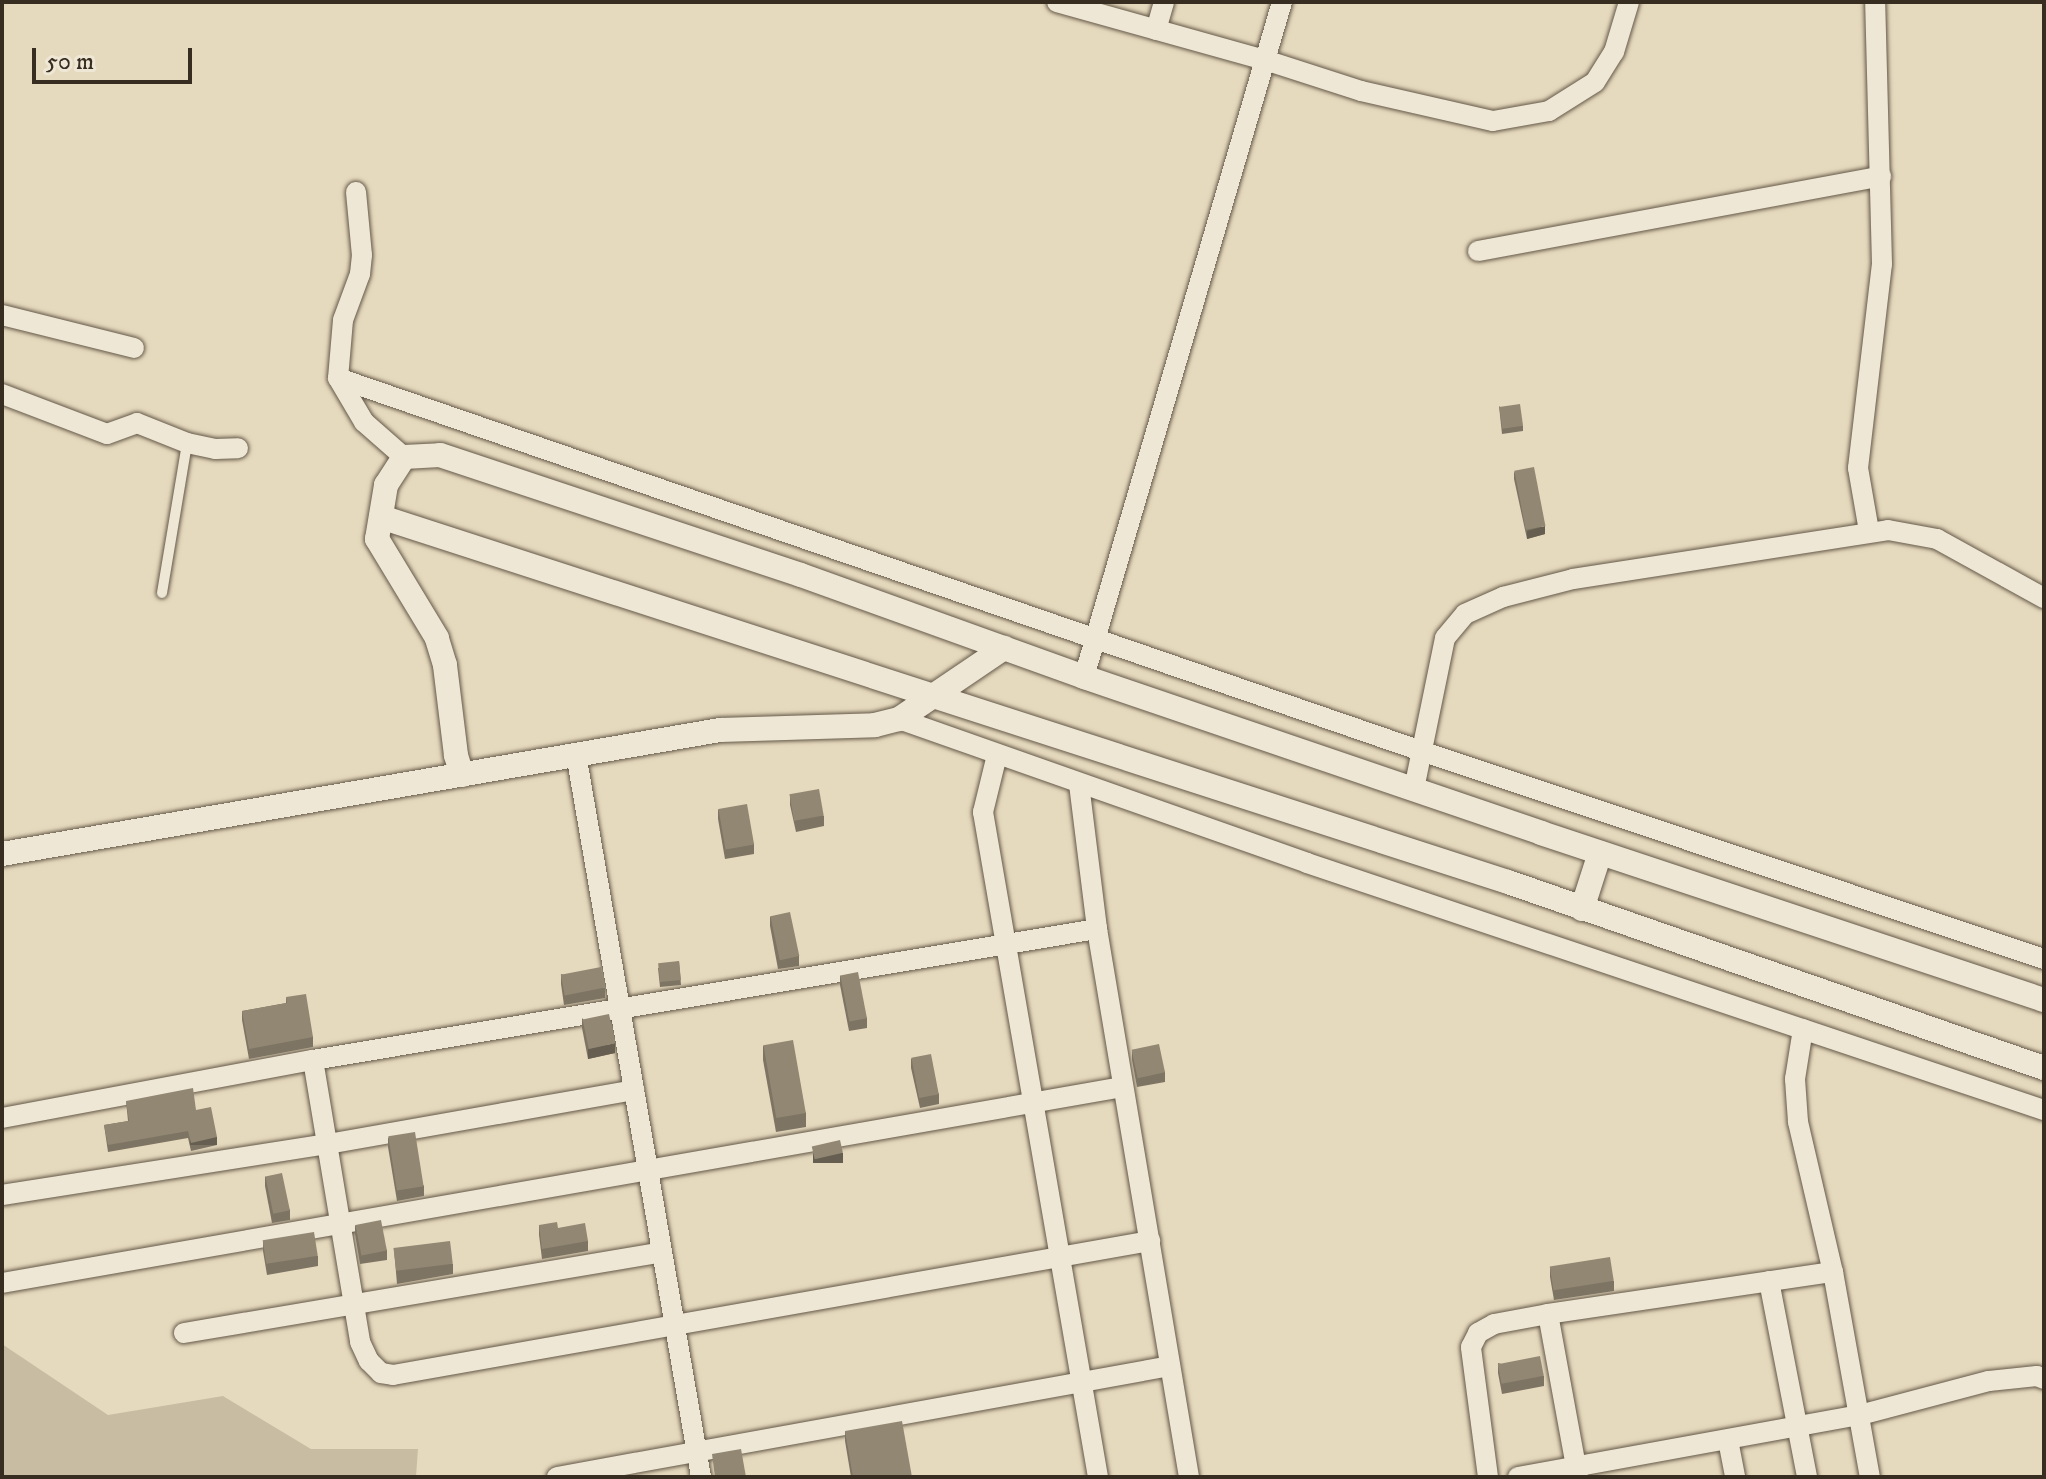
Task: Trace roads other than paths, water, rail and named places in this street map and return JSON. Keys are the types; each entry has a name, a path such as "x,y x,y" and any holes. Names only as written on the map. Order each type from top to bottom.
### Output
{"street":[{"path":"1156,30 1164,2"},
{"path":"1084,677 1282,2"},
{"path":"1061,3 1265,60 1361,91 1493,121 1549,111 1595,82 1614,52 1629,2"},
{"path":"1869,531 1858,468 1858,446 1882,264 1875,2"},
{"path":"1478,251 1881,176"},
{"path":"356,192 362,255 360,274 343,320 338,378 364,422 404,457 440,455 801,575 1084,677 1600,853 2044,1000"},
{"path":"2,315 134,348"},
{"path":"338,378 1095,640 2044,959"},
{"path":"2,394 107,434 137,423 187,443 215,449 238,448"},
{"path":"404,457 386,485 377,539 397,577 428,617 437,638 445,665 456,755 462,775"},
{"path":"381,517 1582,909 2044,1068"},
{"path":"1414,789 1445,638 1465,614 1483,604 1573,579 1869,531 1914,532 1937,539 2044,598"},
{"path":"2,854 720,730 793,725 854,726 899,719 1004,648"},
{"path":"899,719 1079,784 2044,1110"},
{"path":"576,754 701,1477"},
{"path":"997,755 983,812 1098,1477"},
{"path":"1079,784 1097,929 1189,1477"},
{"path":"1582,909 1600,853"},
{"path":"2,1118 313,1060 621,1011 1097,929"},
{"path":"1803,1029 1795,1099 1833,1272 1870,1477"},
{"path":"313,1060 360,1342 369,1361 381,1373 393,1375 1150,1241"},
{"path":"2,1283 1123,1087"},
{"path":"2,1195 328,1144 634,1090"},
{"path":"184,1333 661,1252"},
{"path":"1488,1477 1471,1347 1478,1333 1494,1324 1548,1314 1833,1272"},
{"path":"1769,1281 1807,1477"},
{"path":"1548,1314 1577,1472"},
{"path":"557,1477 1170,1366"},
{"path":"1518,1477 1577,1472 1860,1415 1989,1381 2037,1376 2044,1379"},
{"path":"1728,1440 1735,1477"}],"lane":[{"path":"162,593 187,443"}]}
